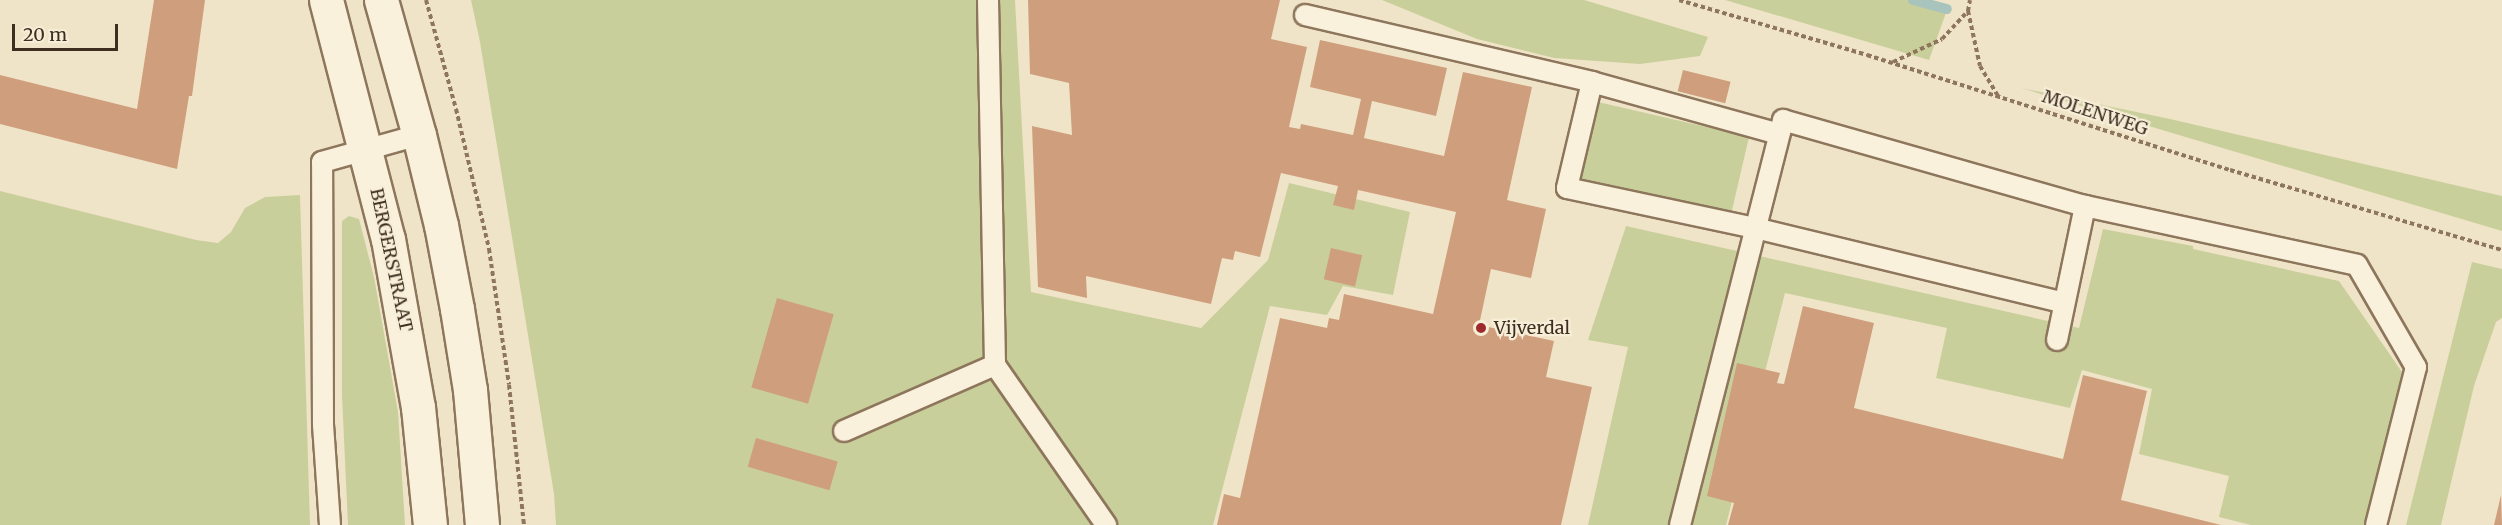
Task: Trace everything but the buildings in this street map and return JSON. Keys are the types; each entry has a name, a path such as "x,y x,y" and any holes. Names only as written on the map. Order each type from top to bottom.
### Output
{"main road":[{"name":"BERGERSTRAAT","path":"326,0 367,150 406,329 418,407 430,525"},
{"path":"381,0 419,135 457,309 470,390 482,525"}],"lane":[{"path":"988,0 995,365 1106,525"},
{"path":"1305,15 1592,82 1779,134"},
{"path":"1592,82 1567,188 1755,228 2064,303"},
{"path":"1680,525 1783,120 2085,206 2357,265 2416,367 2376,525"},
{"path":"330,525 323,424 322,162 419,135"},
{"path":"2057,339 2085,206"},
{"path":"844,431 995,365"}],"path":[{"name":"MOLENWEG","path":"1679,0 1892,63 2230,170 2502,250"},
{"path":"1970,0 1968,11 1980,66 1998,96"},
{"path":"1892,63 1942,39 1968,11"}],"green space":[{"path":"471,0 1015,0 1031,292 1201,328 1268,260 1289,183 1410,212 1393,295 1343,286 1327,315 1270,306 1213,525 556,525 554,494 480,42"},
{"path":"1382,0 1584,0 1708,37 1700,56 1640,64 1554,58 1477,39"},
{"path":"1725,0 1909,0 1947,10 1929,60"},
{"path":"2021,88 2170,119 2502,196 2502,231"},
{"path":"1598,102 1749,137 1731,214 1580,179"},
{"path":"0,191 196,240 218,243 231,232 245,208 265,197 300,195 310,525 0,525"},
{"path":"349,216 359,219 374,277 398,412 405,525 348,525 342,396 342,221"},
{"path":"1626,226 2079,328 2103,229 2193,246 2193,249 2339,281 2402,372 2373,525 2251,525 2219,517 2229,476 2139,454 2152,389 2082,370 2070,408 1936,378 1947,328 1785,293 1726,525 1588,525 1628,347 1588,340"},
{"path":"2472,262 2502,269 2502,318 2496,322 2474,386 2441,525 2406,525"}],"waterway":[{"path":"1913,0 1947,9"}],"place":[{"name":"Vijverdal","path":"1481,328"}]}
